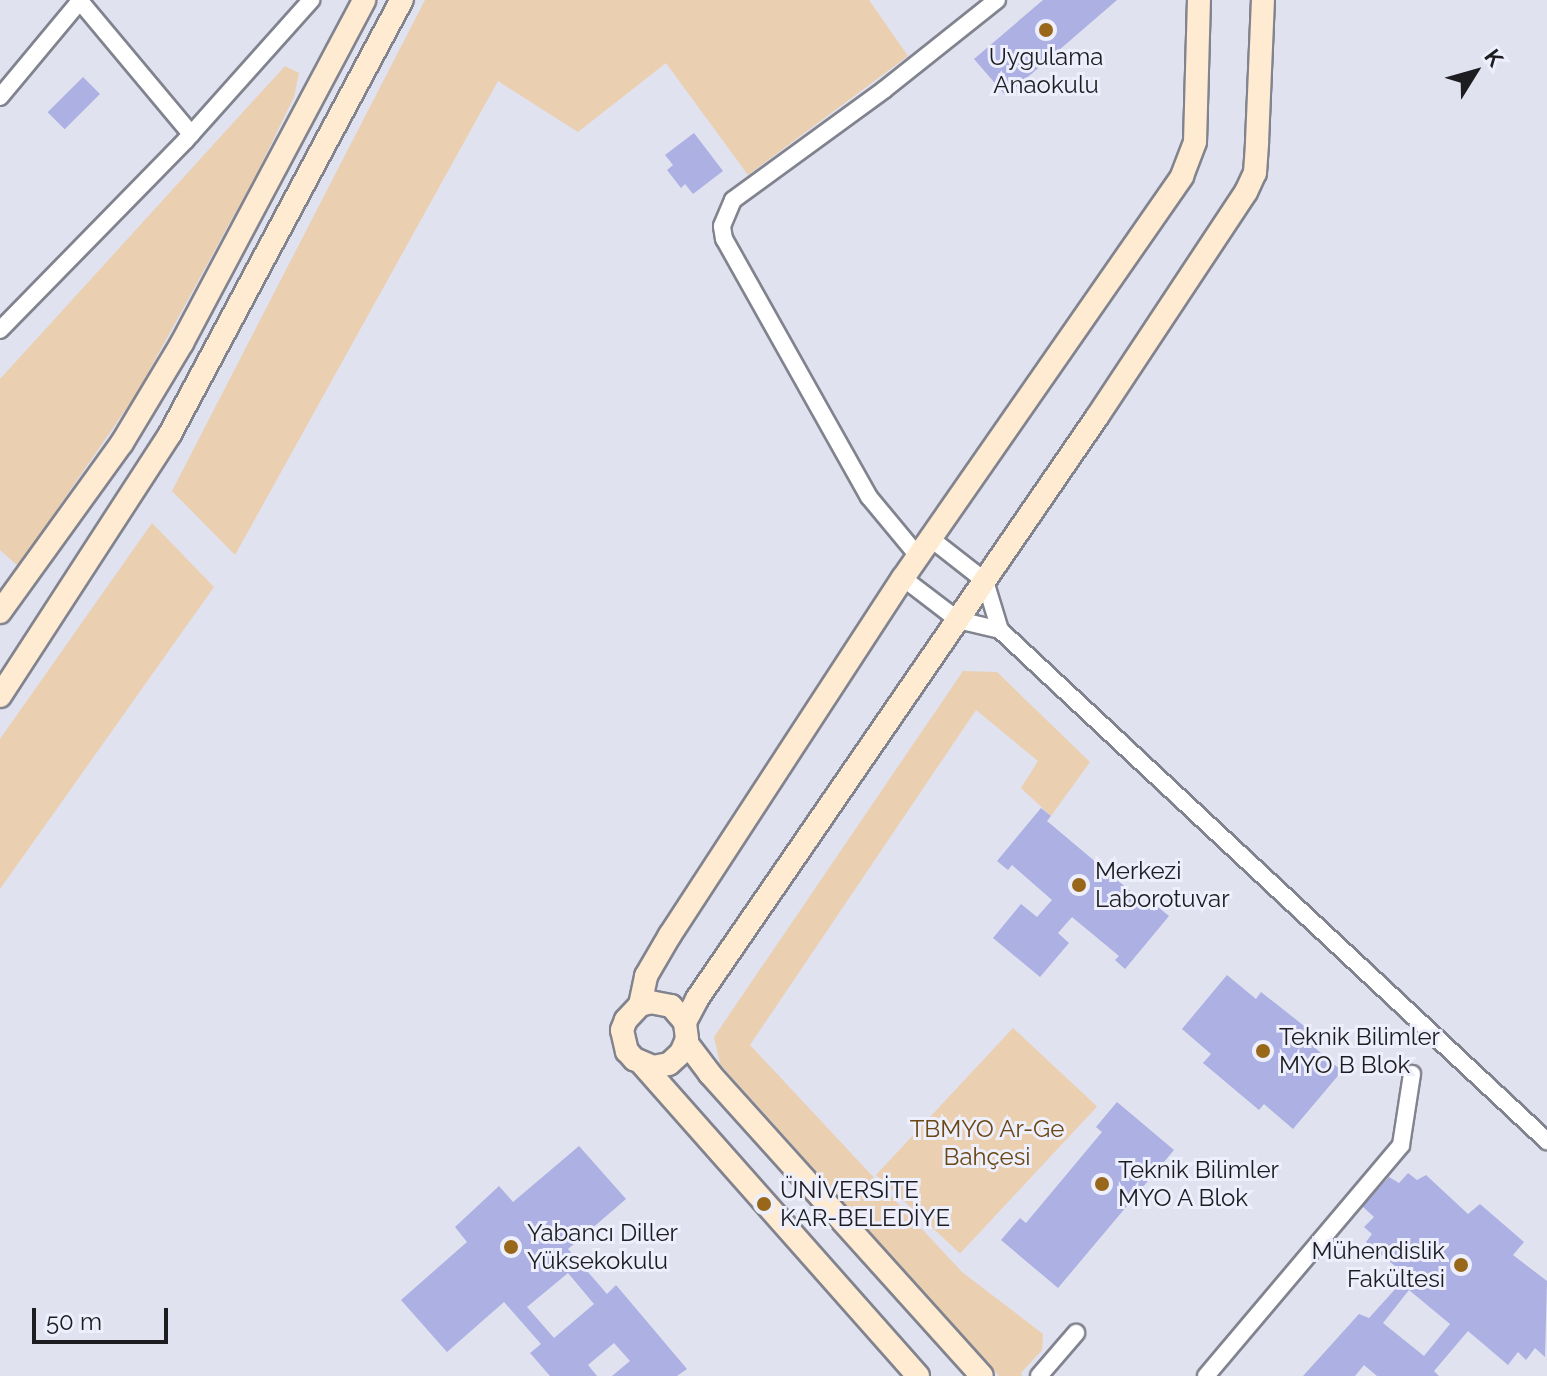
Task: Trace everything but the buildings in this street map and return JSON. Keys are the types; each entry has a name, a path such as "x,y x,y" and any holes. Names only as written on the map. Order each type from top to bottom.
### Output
{"street":[{"path":"0,97 80,0 191,134"},
{"path":"3,321 191,134 311,0"},
{"path":"0,696 170,434 402,0"},
{"path":"997,0 885,89 733,200 722,226 724,239 869,497 924,547 985,581 1000,630"},
{"path":"918,1376 643,1065 627,1051 622,1030 626,1020 640,1005 646,976 670,935 903,578 1182,176 1195,142 1199,0"},
{"path":"643,1065 669,1064 681,1053 697,999 985,581 1250,183 1257,142 1263,0"},
{"path":"4,596 122,443 174,356 362,1"},
{"path":"903,578 958,620 1000,630 1547,1141"},
{"path":"640,1005 661,1002 671,1006 710,1074 982,1376"},
{"path":"1206,1376 1401,1145 1412,1074"},
{"path":"1039,1376 1076,1333"}],"green space":[{"path":"425,0 869,0 908,56 748,175 666,63 578,132 498,81 235,555 172,491"},
{"path":"285,66 299,73 294,97 257,173 137,393 18,566 0,550 0,379"},
{"path":"152,523 214,587 0,889 0,739"},
{"path":"963,671 997,672 1090,762 1051,816 1021,788 1038,761 976,710 750,1045 962,1272 1043,1334 1042,1350 1021,1373 1022,1376 999,1376 720,1064 714,1037"},
{"name":"TBMYO Ar-Ge Bahçesi","path":"1013,1028 1097,1106 960,1253 876,1175"}],"place":[{"name":"Uygulama Anaokulu","path":"1046,30"},
{"name":"Merkezi Laborotuvar","path":"1079,885"},
{"name":"Teknik Bilimler MYO B Blok","path":"1263,1051"},
{"name":"Teknik Bilimler MYO A Blok","path":"1102,1184"},
{"name":"ÜNİVERSİTE KAR-BELEDİYE","path":"764,1204"},
{"name":"Yabancı Diller Yüksekokulu","path":"511,1247"},
{"name":"Mühendislik Fakültesi","path":"1461,1265"}]}
